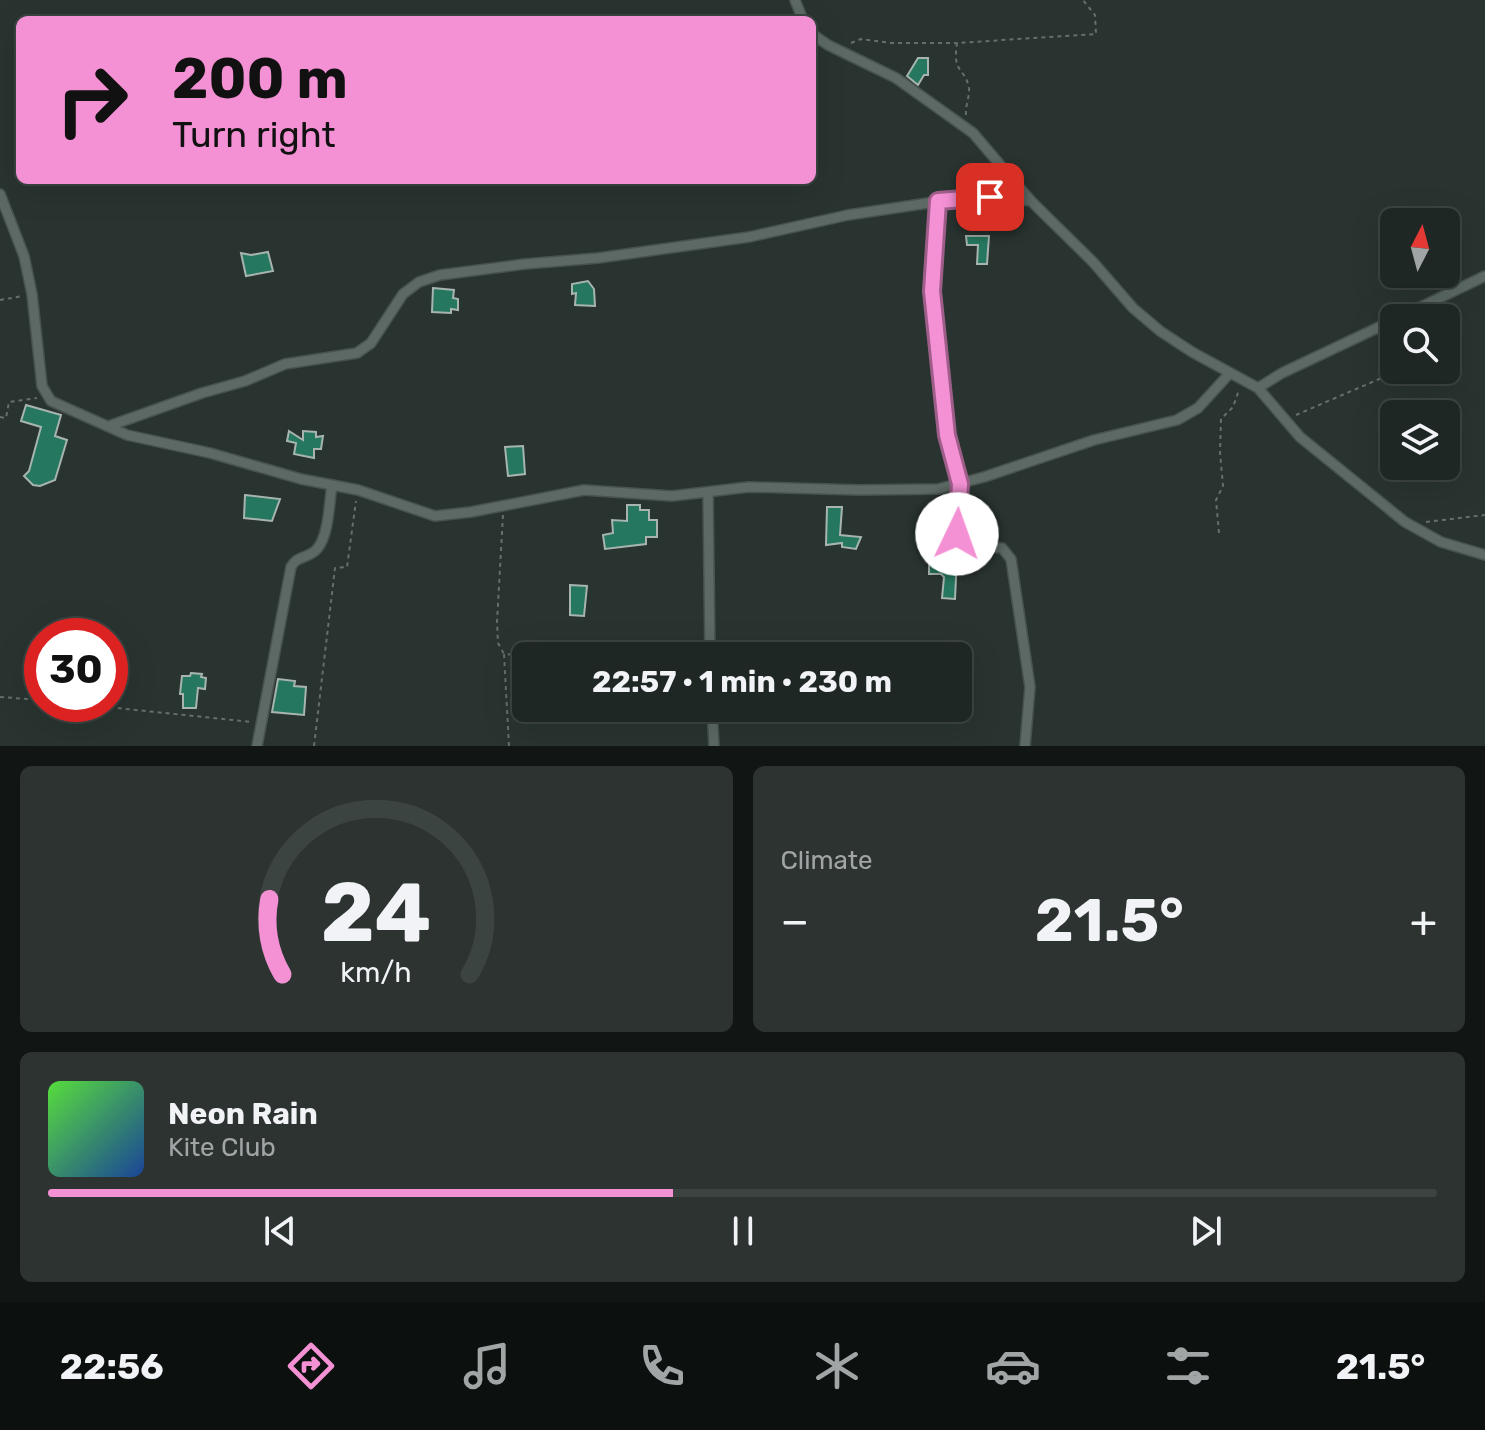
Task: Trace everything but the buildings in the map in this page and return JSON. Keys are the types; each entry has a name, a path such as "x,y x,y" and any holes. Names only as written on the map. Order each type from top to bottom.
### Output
{"street":[{"path":"816,37 896,78 973,133 1031,201 1093,262 1133,308 1160,331 1258,388 1285,422 1405,522 1441,542 1485,555"},
{"path":"0,194 24,256 32,294 42,386 47,397 56,404 127,435 358,490 435,516 584,490 662,496 749,487 917,490 960,484 1094,440 1177,420 1198,408 1230,373"},
{"path":"109,426 245,381 285,364 357,353 371,343 403,294 429,278 493,267 598,258 749,237 848,215 938,201 990,197 1031,201"},
{"path":"938,201 932,291 947,435 960,484 957,526 961,544 1002,548 1011,559 1030,687 1025,746"},
{"path":"1427,304 1485,276"},
{"path":"1258,388 1282,373 1380,327"},
{"path":"257,746 291,567 295,561 312,554 322,541 332,485"},
{"path":"708,493 710,642"},
{"path":"713,722 714,746"}],"path":[{"path":"828,45 844,45 861,39 892,43 957,43 1096,34 1095,15 1083,0"},
{"path":"957,43 954,61 969,88 965,111 973,133"},
{"path":"0,300 32,294"},
{"path":"1219,533 1216,500 1223,486 1221,419 1233,407 1244,379"},
{"path":"1285,422 1380,379"},
{"path":"0,417 6,418 9,402 47,397"},
{"path":"314,746 335,568 347,567 358,490"},
{"path":"504,506 497,622 498,643 504,654 509,746"},
{"path":"1405,522 1485,515"},
{"path":"504,654 512,655"},
{"path":"0,697 24,699"},
{"path":"128,709 261,723"}],"route":[{"path":"957,534 960,484 947,435 932,291 938,201 990,197"}]}
